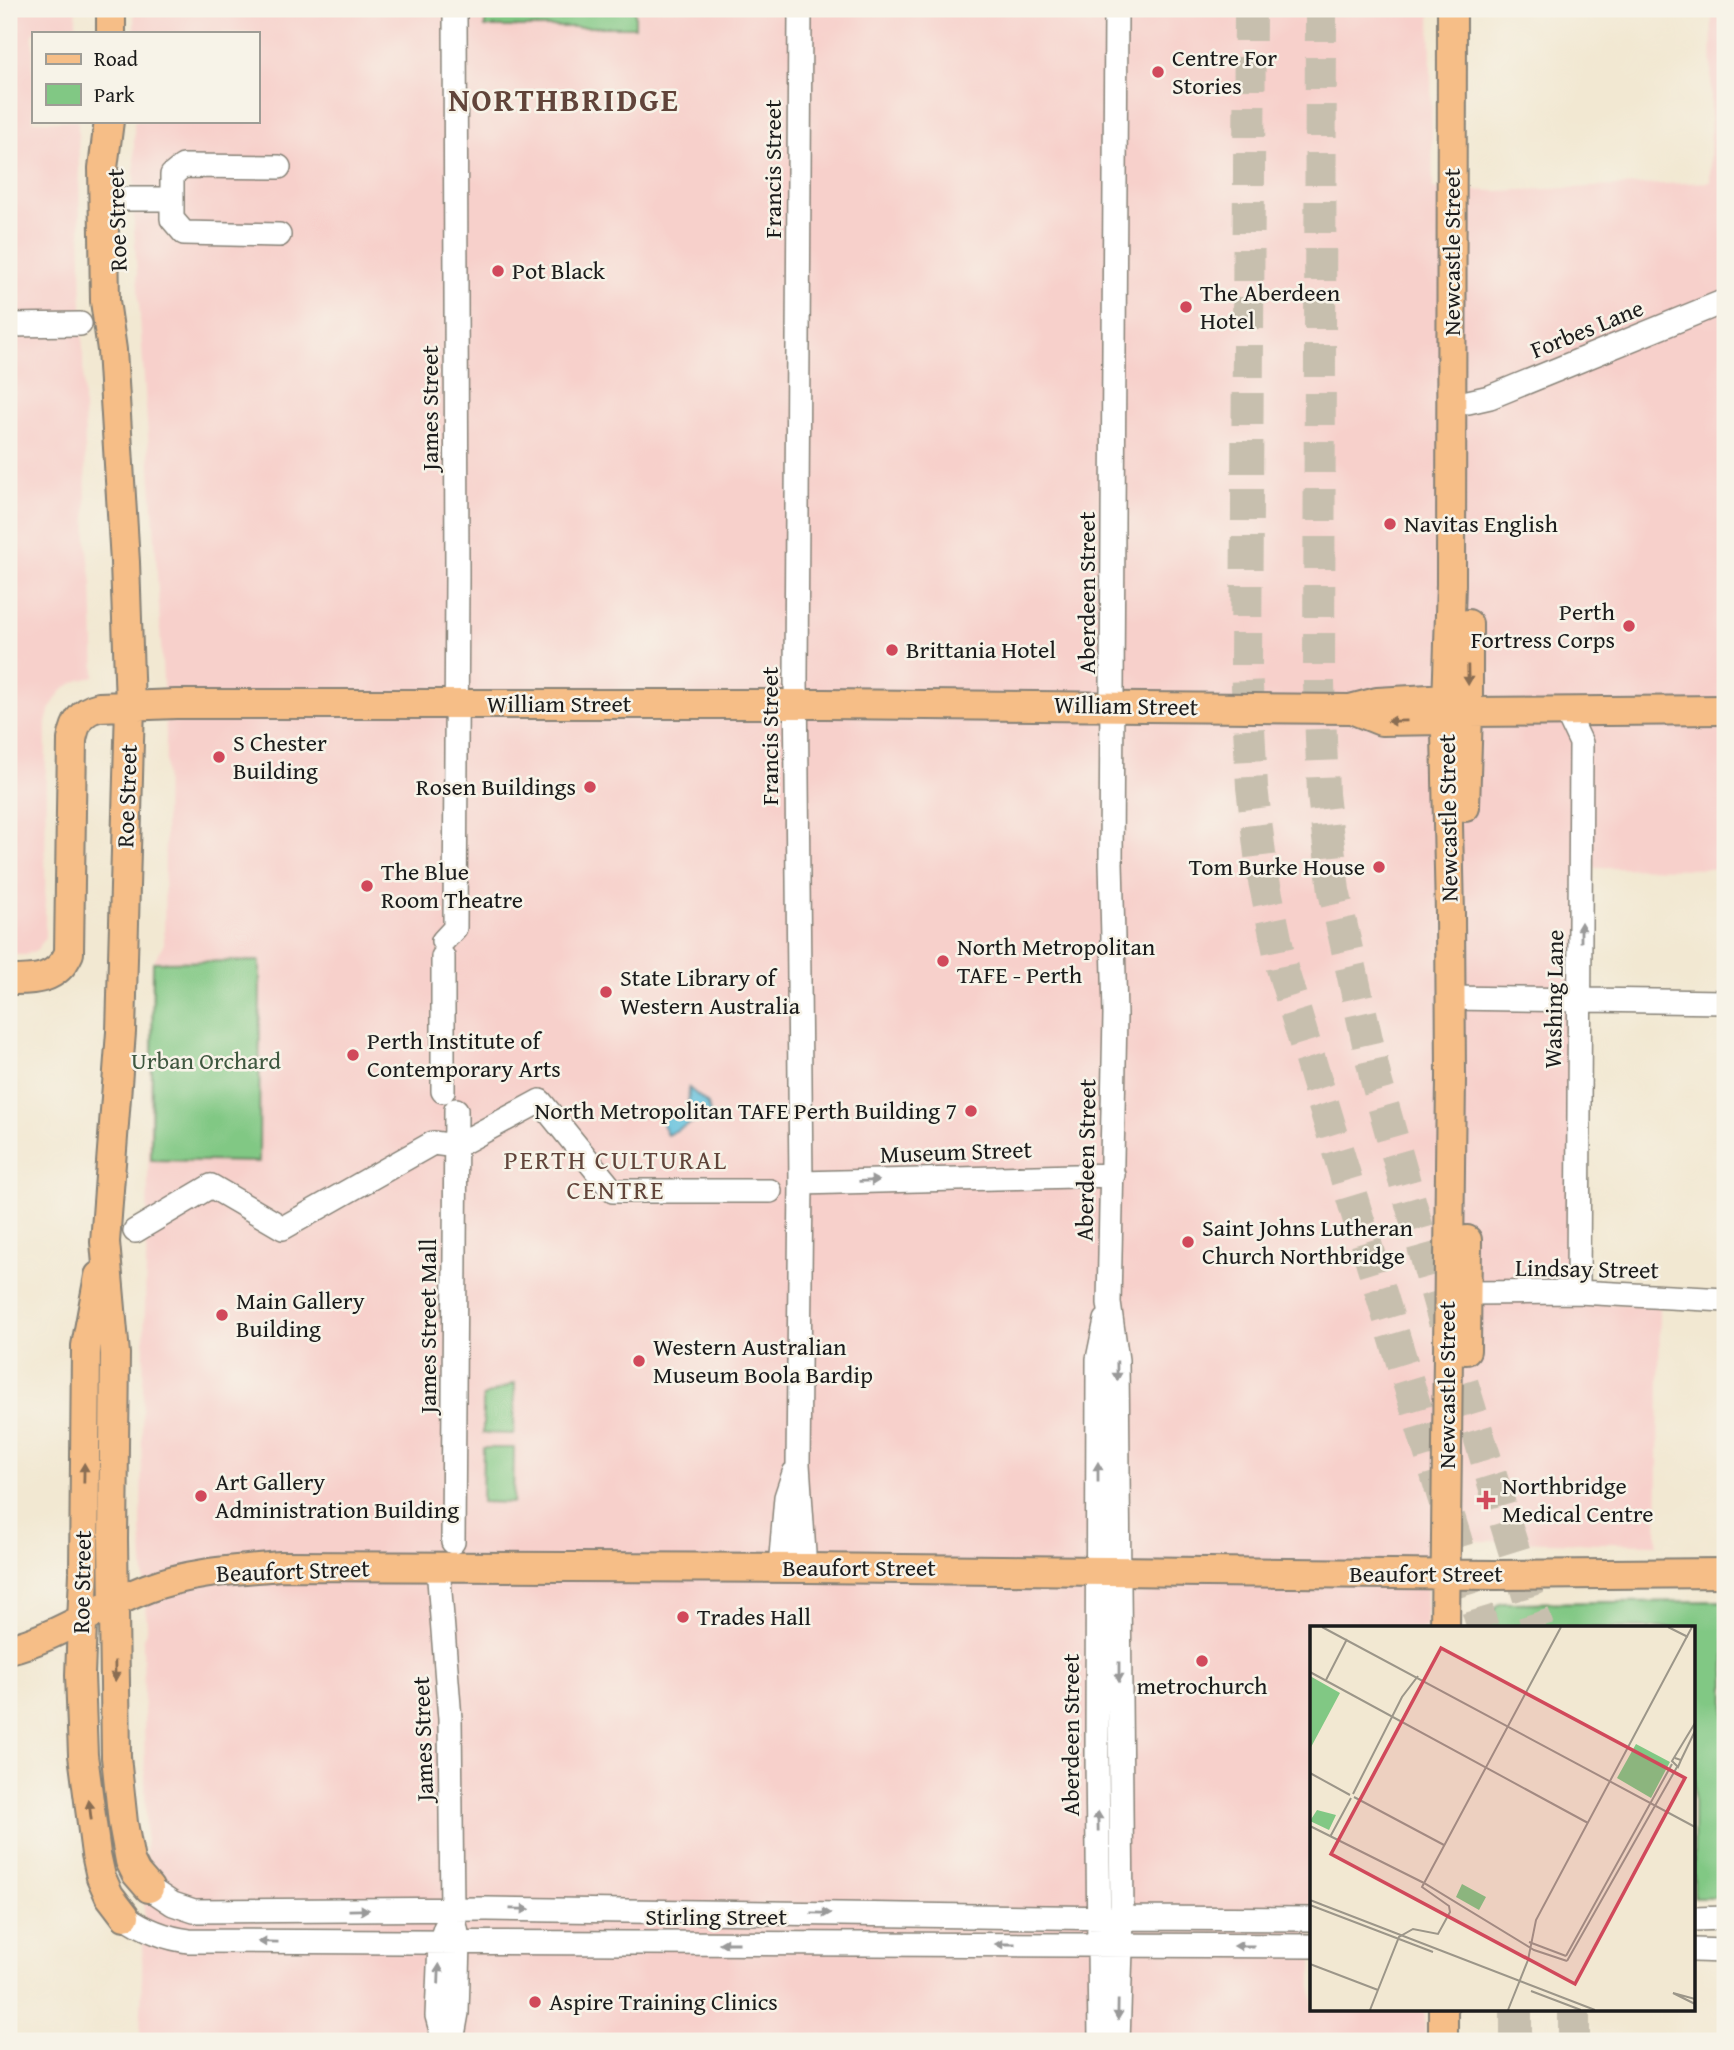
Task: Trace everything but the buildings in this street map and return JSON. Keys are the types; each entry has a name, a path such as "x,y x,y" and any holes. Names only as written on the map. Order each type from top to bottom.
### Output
{"main road":[{"path":"111,9 111,32"},
{"name":"Newcastle Street","path":"1445,1626 1454,1574 1457,1292 1468,1087 1458,999 1465,816 1454,710 1451,584 1452,9"},
{"name":"Newcastle Street","path":"1454,710 1468,402 1468,9"},
{"name":"Roe Street","path":"109,126 117,168 118,199 119,301 112,350"},
{"name":"Roe Street","path":"109,126 103,168 105,301 112,350 130,705 121,1032 105,1242 86,1346 84,1572 80,1662 83,1755 96,1853 101,1877 109,1895 125,1916"},
{"name":"William Street","path":"9,980 34,980 47,976 62,965 69,953 72,740 79,718 89,709 99,707 456,704 1113,706 1350,709 1381,721 1454,710 1725,710"},
{"name":"Roe Street","path":"105,1242 115,1354 116,1757 130,1860 136,1873 149,1888"},
{"name":"Beaufort Street","path":"12,1648 51,1634 148,1588 219,1572 281,1566 1454,1574 1725,1573"},
{"name":"Newcastle Street","path":"1454,1574 1464,1626"},
{"path":"1443,2011 1443,2041"},
{"path":"1461,2011 1461,2041"}],"street":[{"name":"James Street","path":"443,1091 443,949 455,928 455,9"},
{"name":"Francis Street","path":"793,1568 801,1183 796,704 800,9"},
{"name":"Aberdeen Street","path":"1116,9 1111,862 1115,1016 1109,1303 1098,1359 1108,1571 1097,1756 1118,2041"},
{"path":"279,167 183,166 172,175 172,219 184,233 279,235"},
{"path":"118,199 172,199"},
{"name":"Forbes Lane","path":"1468,402 1490,397 1725,301"},
{"path":"9,325 80,324"},
{"name":"Washing Lane","path":"1566,710 1581,743 1578,1292"},
{"path":"1458,999 1725,1002"},
{"path":"135,1231 211,1186 283,1228 433,1143 456,1146 540,1101 613,1191 770,1191"},
{"name":"James Street Mall","path":"453,1542 456,1110"},
{"name":"Museum Street","path":"801,1183 1112,1174"},
{"name":"Lindsay Street","path":"1457,1292 1578,1292 1725,1300"},
{"name":"James Street","path":"438,1567 450,1719 452,1909 438,2016 444,2041"},
{"name":"Stirling Street","path":"149,1888 173,1904 194,1911 452,1909 1310,1919"},
{"path":"296,1911 306,1928 348,1933 363,1943"},
{"name":"Stirling Street","path":"125,1916 147,1930 175,1940 189,1941 1310,1946"},
{"path":"1696,1919 1725,1918"},
{"name":"James Street","path":"449,1943 457,2013 452,2041"},
{"name":"Aberdeen Street","path":"1100,2041 1110,1945"},
{"path":"1696,1951 1725,1951"}],"shaded area":[{"path":"9,9 76,9 76,32 32,32 32,122 78,122 87,542 92,585 95,677 66,687 50,708 46,723 45,938 38,949 26,955 9,955"},
{"path":"134,9 1430,9 1433,189 1498,191 1710,182 1712,9 1725,9 1725,869 1582,868 1578,1303 1660,1304 1657,1544 1427,1540 1427,1626 1310,1626 1310,2011 1425,2011 1425,2041 140,2041 146,1846 143,1641 147,1626 141,1529 142,1430 153,962 164,944 166,735 134,229 134,122 259,122 259,32 134,32"}],"green space":[{"path":"485,9 635,9 635,27 485,27"},
{"name":"Urban Orchard","path":"260,961 259,1162 151,1160 153,962"},
{"path":"515,1383 514,1434 483,1433 483,1397"},
{"path":"483,1448 514,1448 513,1503 482,1502"},
{"path":"1725,1601 1725,1898 1696,1898 1696,1626 1490,1626 1493,1612 1497,1605"}],"water":[{"path":"689,1088 708,1104 710,1114 667,1135 662,1124 662,1112 688,1112"}],"tunnel":[{"path":"1250,9 1246,666 1252,787 1262,871 1282,968 1482,1626"},
{"path":"1321,9 1319,683 1323,794 1334,891 1376,1080 1451,1346 1537,1626"},
{"path":"1516,2011 1516,2041"},
{"path":"1574,2011 1574,2041"}],"place":[{"name":"Centre For Stories","path":"1158,72"},
{"name":"Pot Black","path":"498,271"},
{"name":"The Aberdeen Hotel","path":"1186,307"},
{"name":"Navitas English","path":"1390,524"},
{"name":"Perth Fortress Corps","path":"1629,626"},
{"name":"Brittania Hotel","path":"892,650"},
{"name":"S Chester Building","path":"219,757"},
{"name":"Rosen Buildings","path":"590,787"},
{"name":"Tom Burke House","path":"1379,867"},
{"name":"The Blue Room Theatre","path":"367,886"},
{"name":"North Metropolitan TAFE - Perth","path":"943,961"},
{"name":"State Library of Western Australia","path":"606,992"},
{"name":"Perth Institute of Contemporary Arts","path":"353,1055"},
{"name":"North Metropolitan TAFE Perth Building 7","path":"971,1111"},
{"name":"Saint Johns Lutheran Church Northbridge","path":"1188,1242"},
{"name":"Main Gallery Building","path":"222,1315"},
{"name":"Western Australian Museum Boola Bardip","path":"639,1361"},
{"name":"Art Gallery Administration Building","path":"201,1496"},
{"name":"Northbridge Medical Centre","path":"1486,1500"},
{"name":"Trades Hall","path":"683,1617"},
{"name":"metrochurch","path":"1202,1661"},
{"name":"Aspire Training Clinics","path":"535,2002"}],"district":[{"name":"NORTHBRIDGE","path":"564,100"},
{"name":"PERTH CULTURAL CENTRE","path":"616,1175"}]}
